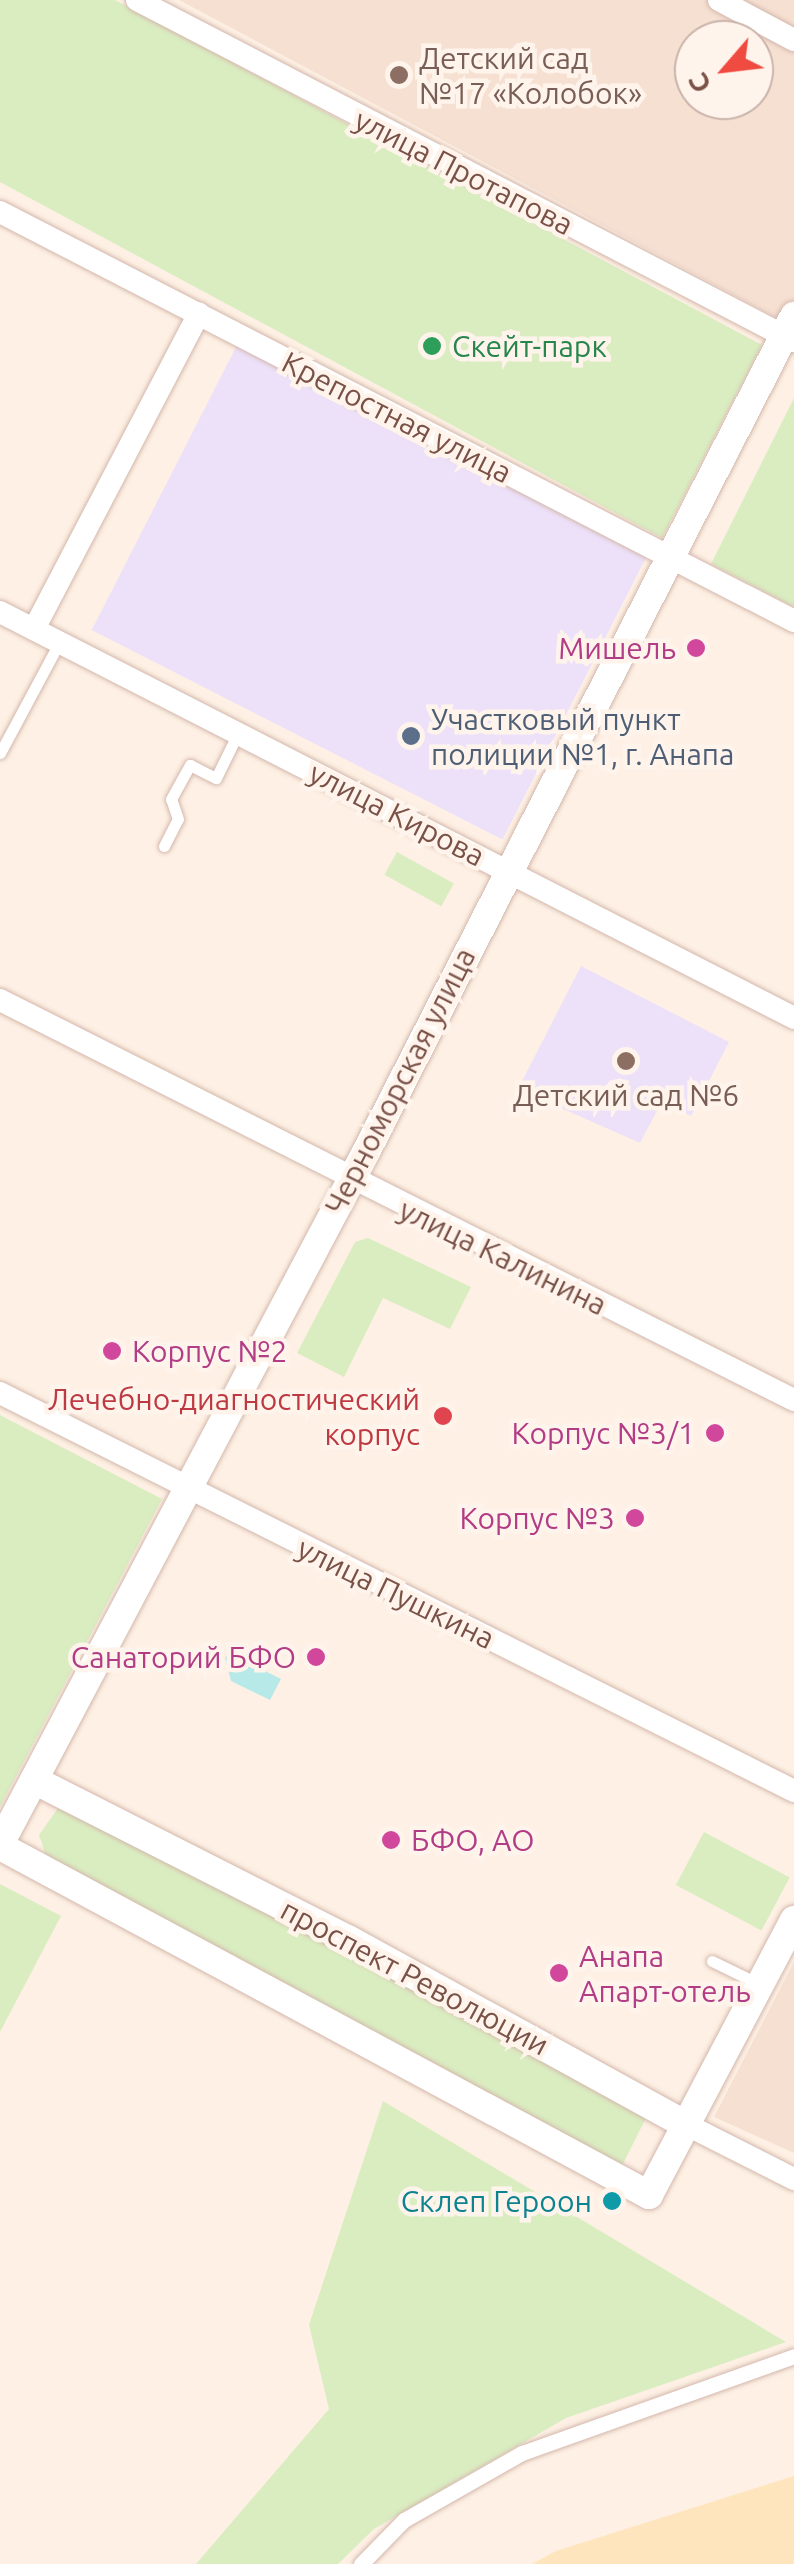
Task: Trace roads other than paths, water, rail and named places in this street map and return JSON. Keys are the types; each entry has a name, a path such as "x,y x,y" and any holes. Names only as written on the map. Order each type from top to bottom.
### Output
{"street":[{"name":"улица Протапова","path":"137,0 790,330"},
{"path":"719,0 794,40"},
{"name":"Крепостная улица","path":"0,212 794,622"},
{"path":"34,629 199,314"},
{"name":"Черноморская улица","path":"0,1845 184,1488 350,1181 506,870 790,330"},
{"name":"улица Кирова","path":"0,612 794,1018"},
{"name":"улица Калинина","path":"0,1000 350,1181 794,1400"},
{"name":"улица Пушкина","path":"0,1393 794,1791"},
{"name":"проспект Революции","path":"34,1780 348,1939 685,2124 794,2179"},
{"path":"0,1845 649,2194 794,1920"},
{"path":"361,2564 404,2520 508,2460 794,2356"}],"lane":[{"path":"0,754 60,642"},
{"path":"164,846 178,819 171,800 190,764 216,778 238,733"},
{"path":"712,1961 759,1984"}],"water":[{"path":"231,1654 281,1679 270,1700 231,1681 225,1657"}],"place":[{"name":"Детский сад №17 «Колобок»","path":"399,75"},
{"name":"Скейт-парк","path":"432,346"},
{"name":"Мишель","path":"696,648"},
{"name":"Участковый пункт полиции №1, г. Анапа","path":"411,736"},
{"name":"Детский сад №6","path":"626,1061"},
{"name":"Корпус №2","path":"112,1351"},
{"name":"Лечебно-диагностический корпус","path":"443,1416"},
{"name":"Корпус №3/1","path":"715,1433"},
{"name":"Корпус №3","path":"635,1518"},
{"name":"Санаторий БФО","path":"316,1657"},
{"name":"БФО, АО","path":"391,1840"},
{"name":"Анапа Апарт-отель","path":"559,1973"},
{"name":"Склеп Героон","path":"612,2201"}]}
